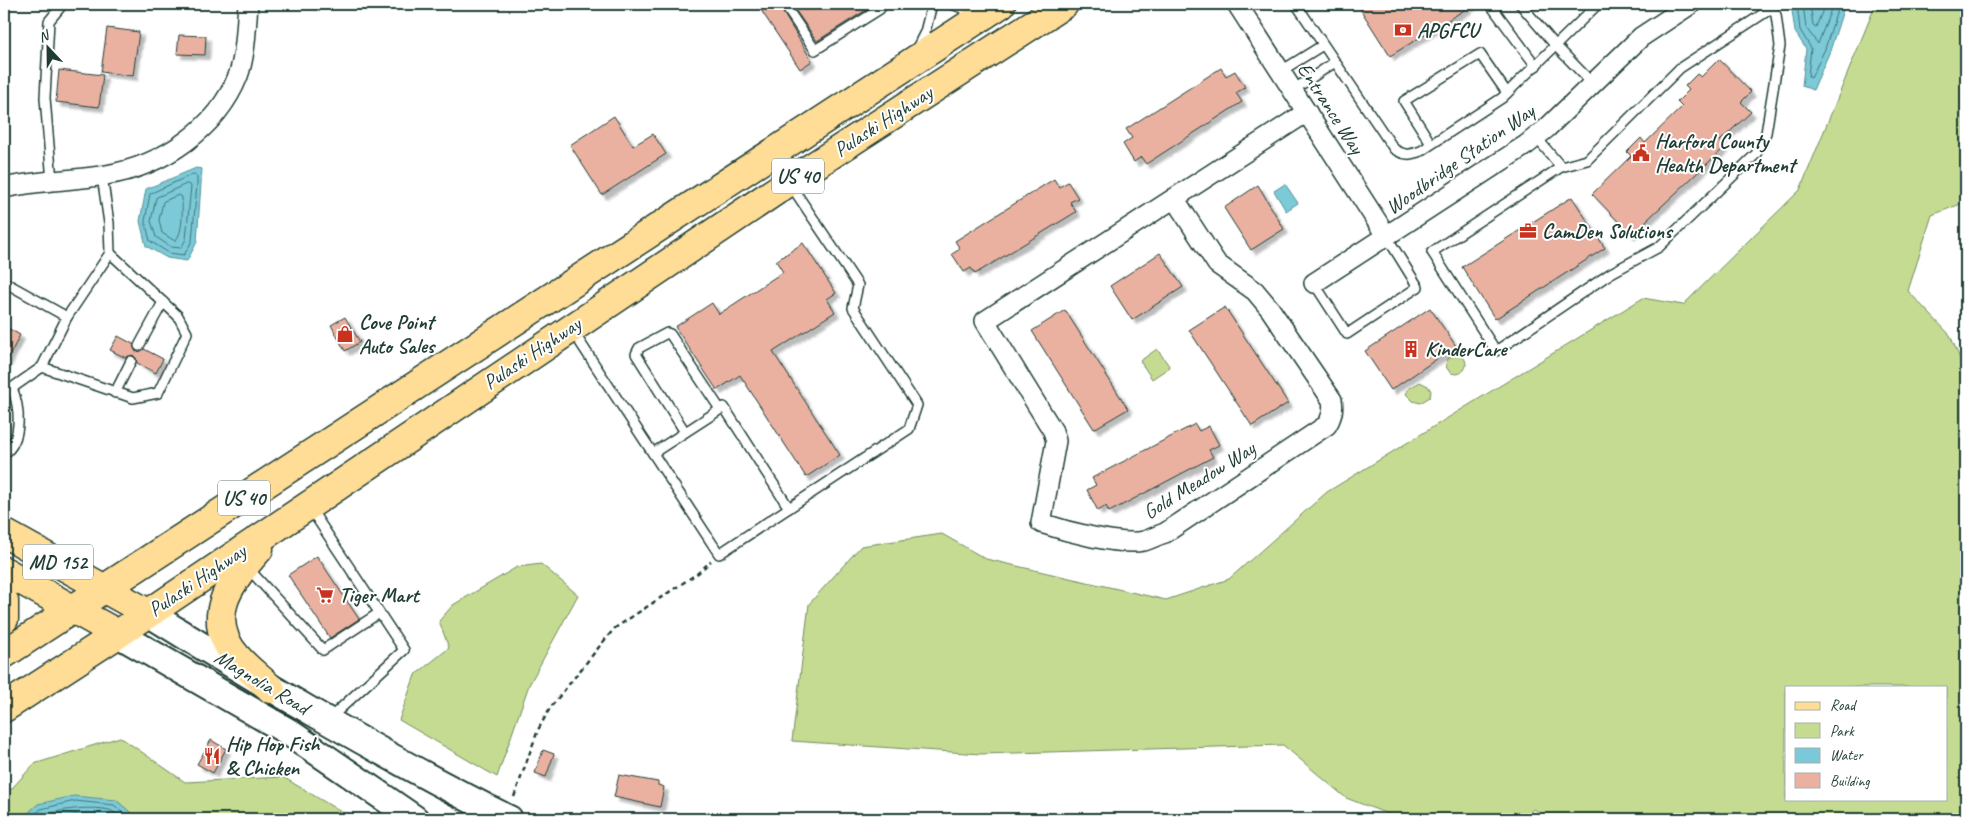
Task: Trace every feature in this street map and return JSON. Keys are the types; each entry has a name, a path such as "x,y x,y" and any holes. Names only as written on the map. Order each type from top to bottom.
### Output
{"main road":[{"name":"Pulaski Highway","path":"4,708 118,634 308,504 789,182 1064,4"},
{"name":"Pulaski Highway","path":"4,654 991,10"},
{"path":"271,689 236,657 225,641 221,622 221,607 228,588 245,564 271,536 308,504"},
{"name":"MD 152","path":"4,533 148,613"},
{"name":"MD 152","path":"4,571 118,634"},
{"path":"4,601 4,619"},
{"name":"Magnolia Road","path":"148,613 271,689 400,763 508,819"},
{"name":"Magnolia Road","path":"118,634 287,731 415,819"}],"street":[{"path":"4,188 27,182 102,176 155,159 183,144 212,118 224,103 238,74 248,4"},
{"name":"Entrance Way","path":"1237,4 1387,237"},
{"name":"Woodbridge Station Way","path":"1314,283 1387,237 1536,137 1642,37 1685,6"},
{"name":"Gold Meadow Way","path":"1174,198 1218,264 1255,291 1270,309 1332,400 1331,418 1327,425 1166,533 1151,538 1124,542 1060,529 1041,523 1054,452 1054,436 985,321 1174,198 1307,112"}],"lane":[{"path":"52,181 45,98 49,21 63,4"},
{"path":"784,4 815,50 880,9 876,4"},
{"path":"908,64 925,32 932,4"},
{"path":"952,4 991,10"},
{"path":"1296,4 1394,149 1403,155 1411,155 1432,144 1507,93 1598,4"},
{"path":"1490,4 1536,66"},
{"path":"1522,4 1554,45 1593,84"},
{"path":"1771,6 1776,15 1780,46 1766,133 1756,154 1659,247 1611,273 1496,351 1432,252 1561,167 1587,160 1680,68 1771,6"},
{"path":"1280,71 1323,45"},
{"path":"1432,144 1404,101 1480,54 1507,93"},
{"path":"1293,90 1335,62"},
{"path":"1536,137 1561,167"},
{"path":"4,454 10,449 19,420 17,400 8,388 42,367 67,317 110,253 109,223 102,176"},
{"path":"571,328 720,554 909,429 917,404 853,308 858,285 789,182"},
{"path":"1314,283 1347,334 1418,287 1387,237"},
{"path":"42,367 133,398 158,393 187,333 178,316 110,253"},
{"path":"4,282 67,317"},
{"path":"138,346 162,302"},
{"path":"685,432 636,354 639,348 667,332 670,334 720,409"},
{"path":"115,393 131,361"},
{"path":"653,453 724,406 789,508"},
{"path":"308,504 404,650 327,721"},
{"path":"245,564 323,650 379,613"}],"path":[{"path":"508,819 538,730 564,689 615,628 698,574 720,554"}],"green space":[{"path":"1879,4 1966,4 1966,202 1932,215 1908,291 1950,335 1966,373 1966,819 1549,819 1534,809 1521,819 1401,819 1346,798 1283,745 981,754 792,741 809,604 861,546 942,534 986,559 1166,600 1229,579 1327,492 1643,298 1683,305 1800,190 1875,6"},
{"path":"1157,349 1170,367 1152,379 1140,361"},
{"path":"1456,354 1463,357 1466,364 1463,371 1456,374 1449,371 1446,364 1449,357"},
{"path":"1420,382 1428,386 1431,391 1430,397 1420,403 1413,401 1406,394 1408,389"},
{"path":"541,564 578,595 529,685 497,777 399,720 415,675 449,648 439,621 453,605 517,567"},
{"path":"120,737 185,782 283,777 353,819 138,819 116,800 38,804 22,819 4,819 4,797 34,764"}],"water":[{"path":"1791,4 1845,4 1830,51 1813,90 1802,86 1806,49 1795,32"},
{"path":"196,168 202,169 197,242 187,261 167,258 146,246 140,221 146,189"},
{"path":"1285,184 1298,203 1286,211 1274,191"},
{"path":"74,796 116,800 138,819 22,819 38,804"}],"building":[{"path":"757,4 778,4 812,61 800,69"},
{"path":"791,4 870,4 871,7 817,41"},
{"name":"APGFCU","path":"1357,4 1474,4 1390,56"},
{"path":"107,28 139,32 133,76 101,72"},
{"path":"179,35 206,36 205,55 177,54"},
{"path":"1719,59 1751,92 1741,102 1751,112 1720,141 1725,147 1631,235 1592,194 1631,156 1627,152 1641,138 1645,143 1682,107 1677,102 1689,90 1685,86 1697,74 1701,77"},
{"path":"1221,68 1226,76 1235,71 1245,87 1236,93 1242,102 1146,164 1141,157 1134,162 1123,144 1132,138 1126,129"},
{"path":"59,70 103,75 99,107 56,102"},
{"path":"614,116 633,146 653,134 666,154 602,195 570,145"},
{"path":"1054,179 1059,187 1068,182 1078,198 1070,202 1076,212 975,274 971,268 964,272 952,254 960,249 955,241"},
{"path":"1258,185 1284,229 1251,250 1224,208"},
{"path":"1572,197 1605,248 1495,319 1462,267"},
{"path":"803,243 836,293 827,299 835,312 773,352 840,455 806,477 740,375 717,390 675,327 712,303 719,314 783,272 776,261"},
{"path":"1160,253 1183,287 1132,320 1110,286"},
{"path":"1225,307 1288,403 1252,426 1189,330"},
{"name":"KinderCare","path":"1430,308 1456,346 1391,390 1365,351"},
{"path":"1065,310 1128,409 1094,429 1032,331"},
{"name":"Cove Point Auto Sales","path":"345,317 360,342 345,351 331,325"},
{"path":"4,326 20,335 4,367"},
{"path":"118,336 133,344 136,352 144,349 163,359 156,373 137,363 133,355 126,358 110,350"},
{"path":"1195,424 1199,431 1209,426 1219,445 1209,450 1213,457 1109,512 1106,506 1098,511 1087,490 1096,485 1092,478"},
{"path":"317,556 359,619 330,638 288,575"},
{"name":"Hip Hop Fish & Chicken","path":"211,740 226,749 213,773 197,764"},
{"path":"543,750 554,754 546,777 535,773"},
{"path":"619,775 658,782 658,785 664,787 660,807 614,797"}],"place":[{"name":"APGFCU","path":"1403,30"},
{"name":"Harford County Health Department","path":"1641,153"},
{"name":"CamDen Solutions","path":"1528,231"},
{"name":"Cove Point Auto Sales","path":"345,334"},
{"name":"KinderCare","path":"1411,349"},
{"name":"Tiger Mart","path":"325,595"},
{"name":"Hip Hop Fish & Chicken","path":"212,756"}]}
